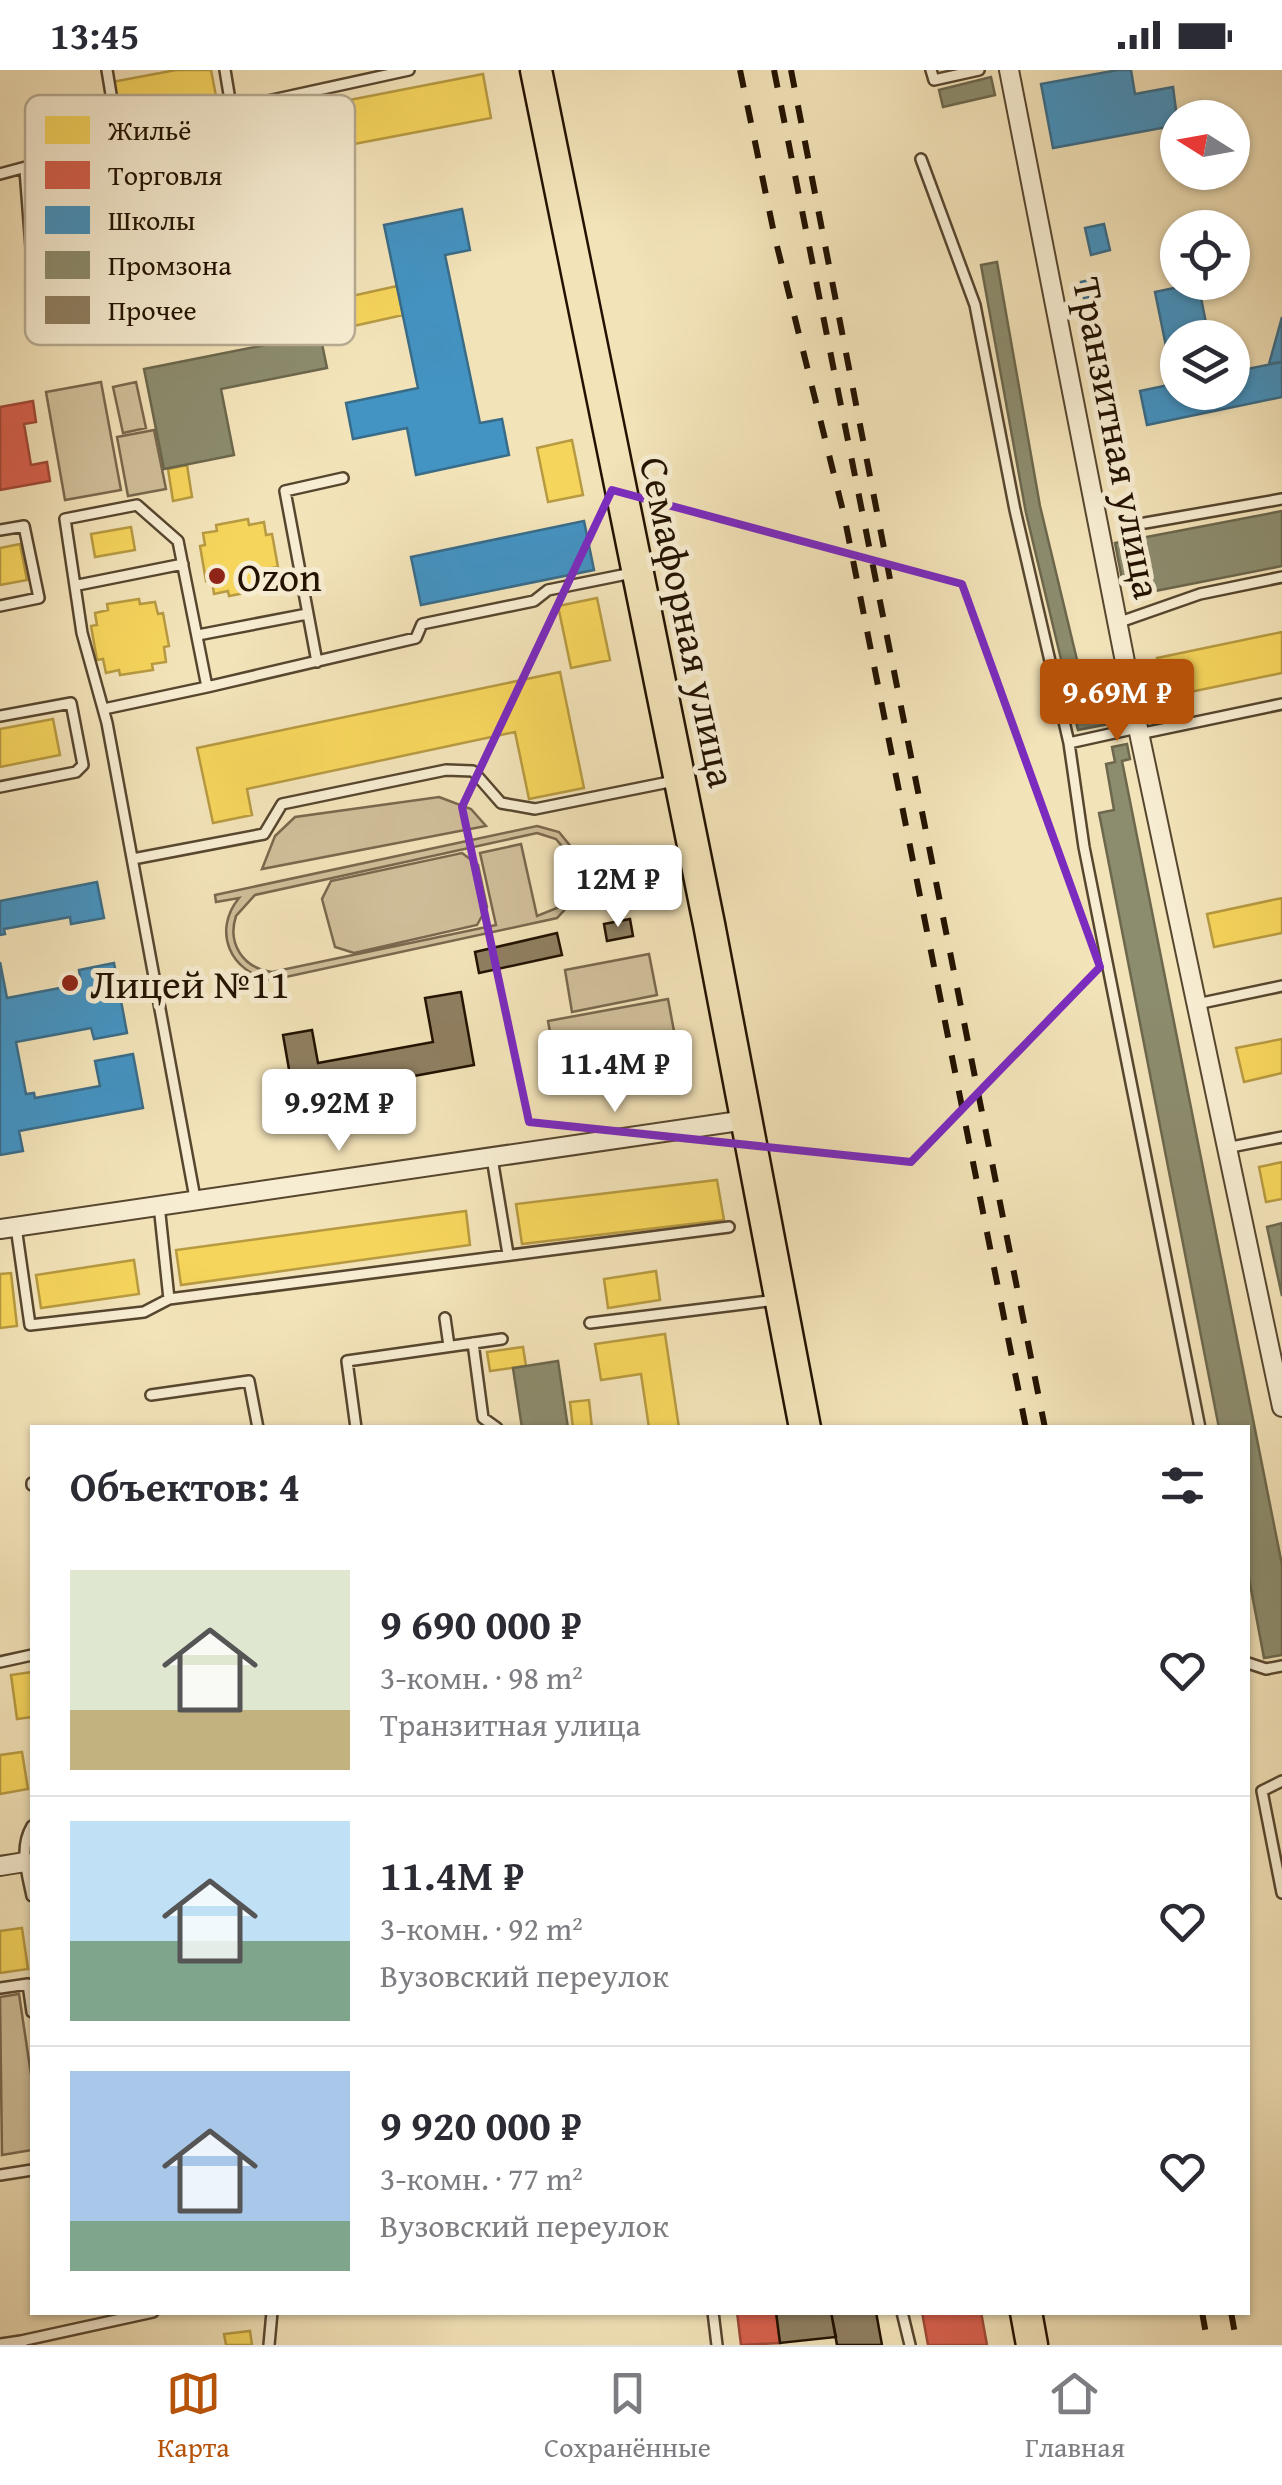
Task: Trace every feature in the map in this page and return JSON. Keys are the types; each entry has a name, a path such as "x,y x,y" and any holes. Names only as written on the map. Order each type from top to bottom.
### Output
{"highway":[{"name":"Семафорная улица","path":"536,70 681,780 804,1425"},
{"path":"1027,2315 1032,2345"}],"street":[{"name":"Транзитная улица","path":"1009,70 1120,622 1138,731 1282,1407"},
{"path":"8,1228 746,1120"},
{"path":"0,1866 25,1862"}],"lane":[{"path":"108,70 112,95"},
{"path":"225,70 230,95"},
{"path":"296,95 410,70"},
{"path":"932,70 934,80 979,70"},
{"path":"921,159 974,305 1014,510 1069,743 1084,846 1199,1425"},
{"path":"0,174 25,170"},
{"path":"317,662 285,491 343,478"},
{"path":"1144,523 1282,498"},
{"path":"195,1198 104,709 89,666 66,518 137,506 178,542 207,688"},
{"path":"0,530 24,526 38,598 0,606"},
{"path":"78,585 182,564"},
{"path":"104,709 416,638 422,624 534,601 548,590 638,572"},
{"path":"1120,622 1200,594 1282,578"},
{"path":"198,636 307,614"},
{"path":"0,716 72,703 83,765 76,772 0,786"},
{"path":"1069,743 1282,704"},
{"path":"133,859 264,834 282,804 446,770 473,771 500,803 535,809 681,780"},
{"path":"1196,1004 1282,986"},
{"path":"1225,1148 1282,1137"},
{"path":"492,1158 508,1254"},
{"path":"159,1205 169,1300"},
{"path":"8,1228 30,1326 144,1312 169,1300 729,1227"},
{"path":"590,1323 780,1299"},
{"path":"444,1318 449,1346"},
{"path":"356,1425 347,1361 502,1339"},
{"path":"473,1343 483,1418 493,1425"},
{"path":"151,1395 250,1381 257,1425"},
{"path":"0,1662 30,1655"},
{"path":"1250,1664 1266,1669 1282,1666"},
{"path":"1282,1781 1262,1790 1282,1893"},
{"path":"30,1829 25,1862 30,1886"},
{"path":"0,1988 28,1984 30,1998"},
{"path":"0,2175 30,2170"},
{"path":"0,2344 22,2343 140,2315"},
{"path":"269,2345 272,2315"},
{"path":"712,2315 717,2345"},
{"path":"903,2315 910,2345"}],"highlighted area":[{"path":"612,490 962,584 1100,967 911,1162 529,1122 462,807"}],"shaded area":[{"path":"101,382 121,490 65,500 46,392"},
{"path":"136,382 146,428 123,433 113,387"},
{"path":"154,430 166,489 128,496 117,437"},
{"path":"439,797 471,809 486,826 262,869 275,836 295,817"},
{"path":"537,826 559,832 581,859 580,893 557,918 272,980 257,976 236,960 227,937 227,924 239,898 216,902 215,895","holes":["537,833 556,839 574,861 573,890 562,906 537,916 521,844 480,853 496,925 272,972 253,966 236,945 236,916 255,895"]},
{"path":"462,853 478,865 487,907 477,925 354,953 335,947 322,899 331,881"},
{"path":"649,954 657,995 572,1012 565,970"},
{"path":"668,999 679,1058 559,1081 548,1021"},
{"path":"19,1994 30,2068 30,2150 2,2155 0,1997"}],"building: Жильё":[{"path":"176,70 211,70 216,95 114,95 112,82"},
{"path":"483,74 491,118 355,144 355,99"},
{"path":"397,286 403,315 355,326 355,295"},
{"path":"572,440 583,495 548,502 537,448"},
{"path":"187,465 192,497 173,501 168,469"},
{"path":"248,519 249,525 264,522 266,535 272,534 278,567 272,568 275,583 261,585 262,590 229,596 228,591 214,594 212,580 206,581 200,546 205,545 203,533 217,531 216,525"},
{"path":"131,527 135,550 95,557 91,534"},
{"path":"20,544 27,580 0,585 0,548"},
{"path":"597,598 610,660 571,668 558,606"},
{"path":"139,599 140,604 155,602 158,614 163,613 169,646 164,647 166,662 152,664 153,670 106,673 103,659 97,660 91,626 97,625 95,613 108,610 107,604"},
{"path":"1282,632 1282,673 1166,697 1157,658"},
{"path":"560,672 584,788 529,799 515,732 247,789 252,815 213,823 197,748"},
{"path":"53,719 60,755 0,767 0,729"},
{"path":"1282,898 1282,933 1214,947 1207,914"},
{"path":"1282,1039 1282,1073 1244,1082 1236,1048"},
{"path":"1282,1162 1282,1199 1266,1202 1259,1167"},
{"path":"717,1180 724,1220 522,1244 516,1204"},
{"path":"466,1211 470,1245 181,1285 176,1250"},
{"path":"134,1260 139,1294 41,1308 36,1275"},
{"path":"656,1271 660,1300 608,1308 604,1279"},
{"path":"11,1273 17,1326 0,1328 0,1274"},
{"path":"665,1334 679,1425 649,1425 641,1374 601,1380 595,1344"},
{"path":"523,1347 526,1366 490,1371 487,1352"},
{"path":"589,1400 592,1425 573,1425 570,1402"},
{"path":"30,1672 30,1717 17,1719 11,1675"},
{"path":"22,1752 28,1789 0,1794 0,1755"},
{"path":"22,1928 28,1969 0,1973 0,1931"},
{"path":"250,2331 252,2345 226,2345 224,2334"}],"building: Торговля":[{"path":"33,401 36,422 24,424 31,465 47,462 50,481 0,490 0,407"},
{"path":"737,2315 776,2315 780,2343 741,2345"},
{"path":"923,2315 982,2315 987,2345 928,2345"}],"building: Школы":[{"path":"1131,70 1135,94 1173,87 1175,100 1160,100 1160,128 1053,148 1041,84"},
{"path":"462,209 470,250 445,255 480,423 502,419 509,455 416,475 407,428 353,439 346,403 418,388 384,225"},
{"path":"1104,224 1110,250 1091,255 1085,228"},
{"path":"1098,278 1102,294 1084,298 1081,282"},
{"path":"1160,291 1160,300 1201,300 1205,320 1161,320 1155,292"},
{"path":"1282,317 1282,362 1269,364"},
{"path":"1282,362 1282,397 1250,404 1250,368"},
{"path":"1160,387 1160,410 1219,410 1147,425 1140,391"},
{"path":"584,521 594,570 421,605 411,557"},
{"path":"97,882 104,918 71,924 70,917 4,929 5,934 0,935 0,901"},
{"path":"0,962 7,998 81,984 79,970 114,963 127,1033 94,1039 91,1028 16,1042 26,1094 34,1093 35,1098 100,1086 95,1061 133,1054 143,1108 19,1131 23,1151 0,1155"}],"building: Промзона":[{"path":"991,77 995,95 943,107 939,90"},
{"path":"997,262 1040,506 1084,689 1110,683 1119,722 1078,730 1026,513 981,265"},
{"path":"265,345 322,345 327,368 221,389 234,455 164,469 144,369"},
{"path":"1282,511 1282,566 1145,593 1141,576 1122,579 1115,543"},
{"path":"1127,744 1130,759 1122,761 1282,1565 1282,1655 1264,1658 1250,1584 1250,1425 1218,1425 1099,813 1114,810 1106,764 1115,762 1112,747"},
{"path":"1282,1223 1282,1296 1267,1227"},
{"path":"558,1361 568,1425 522,1425 513,1368"}],"building: Прочее":[{"path":"630,919 633,936 607,941 604,924"},
{"path":"557,933 562,955 479,973 475,952"},
{"path":"461,992 474,1065 294,1098 283,1035 312,1030 318,1063 433,1042 425,998"},
{"path":"776,2315 832,2315 836,2337 780,2343"},
{"path":"832,2315 877,2315 882,2345 837,2345"}],"railway":[{"path":"740,70 775,238 844,515 1025,1425"},
{"path":"774,70 1044,1425"},
{"path":"791,70 890,579"},
{"path":"1203,2315 1208,2345"},
{"path":"1232,2315 1237,2345"}],"place":[{"name":"Ozon","path":"217,576"},
{"name":"Лицей №11","path":"70,983"}]}
